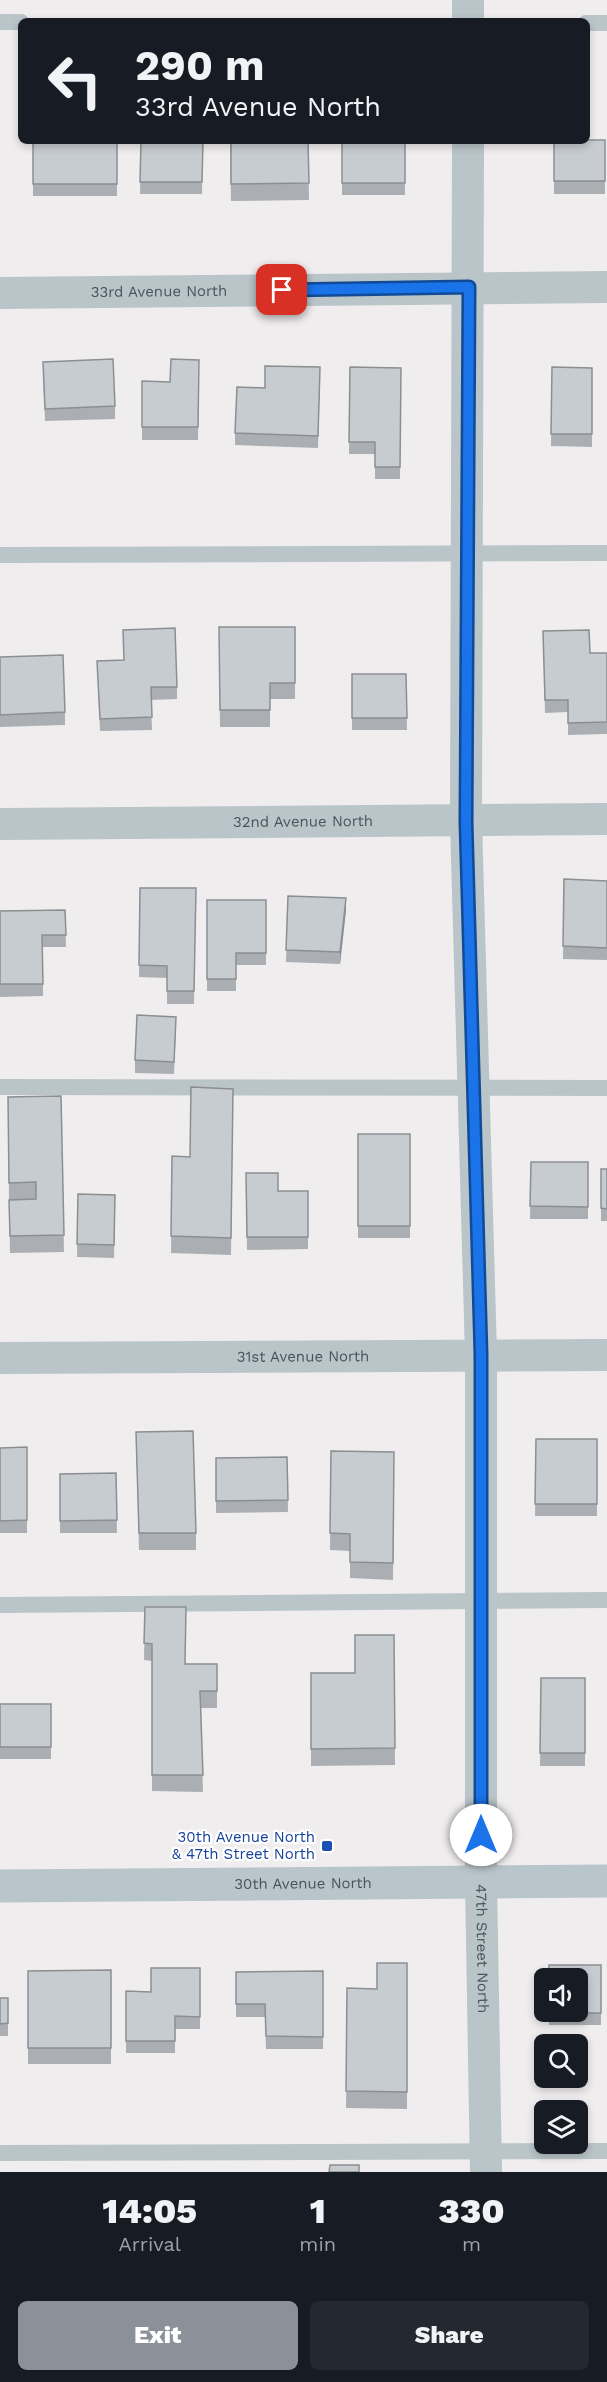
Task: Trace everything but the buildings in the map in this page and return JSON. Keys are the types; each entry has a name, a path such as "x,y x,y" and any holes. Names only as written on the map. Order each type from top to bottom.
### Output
{"street":[{"path":"468,0 468,18"},
{"name":"47th Street North","path":"468,144 466,822 481,1355 481,1882 486,2162"},
{"name":"33rd Avenue North","path":"0,293 607,287"},
{"name":"32nd Avenue North","path":"0,824 466,822 607,819"},
{"name":"31st Avenue North","path":"0,1358 607,1355"},
{"name":"30th Avenue North","path":"0,1886 607,1881"}],"lane":[{"path":"0,22 18,22"},
{"path":"590,23 607,22"},
{"path":"0,555 607,553"},
{"path":"0,1087 607,1088"},
{"path":"0,1605 607,1600"},
{"path":"0,2153 486,2162 607,2151"}],"place":[{"name":"30th Avenue North & 47th Street North","path":"327,1846"}],"route":[{"path":"282,290 469,287 466,822 481,1355 481,1835"}]}
